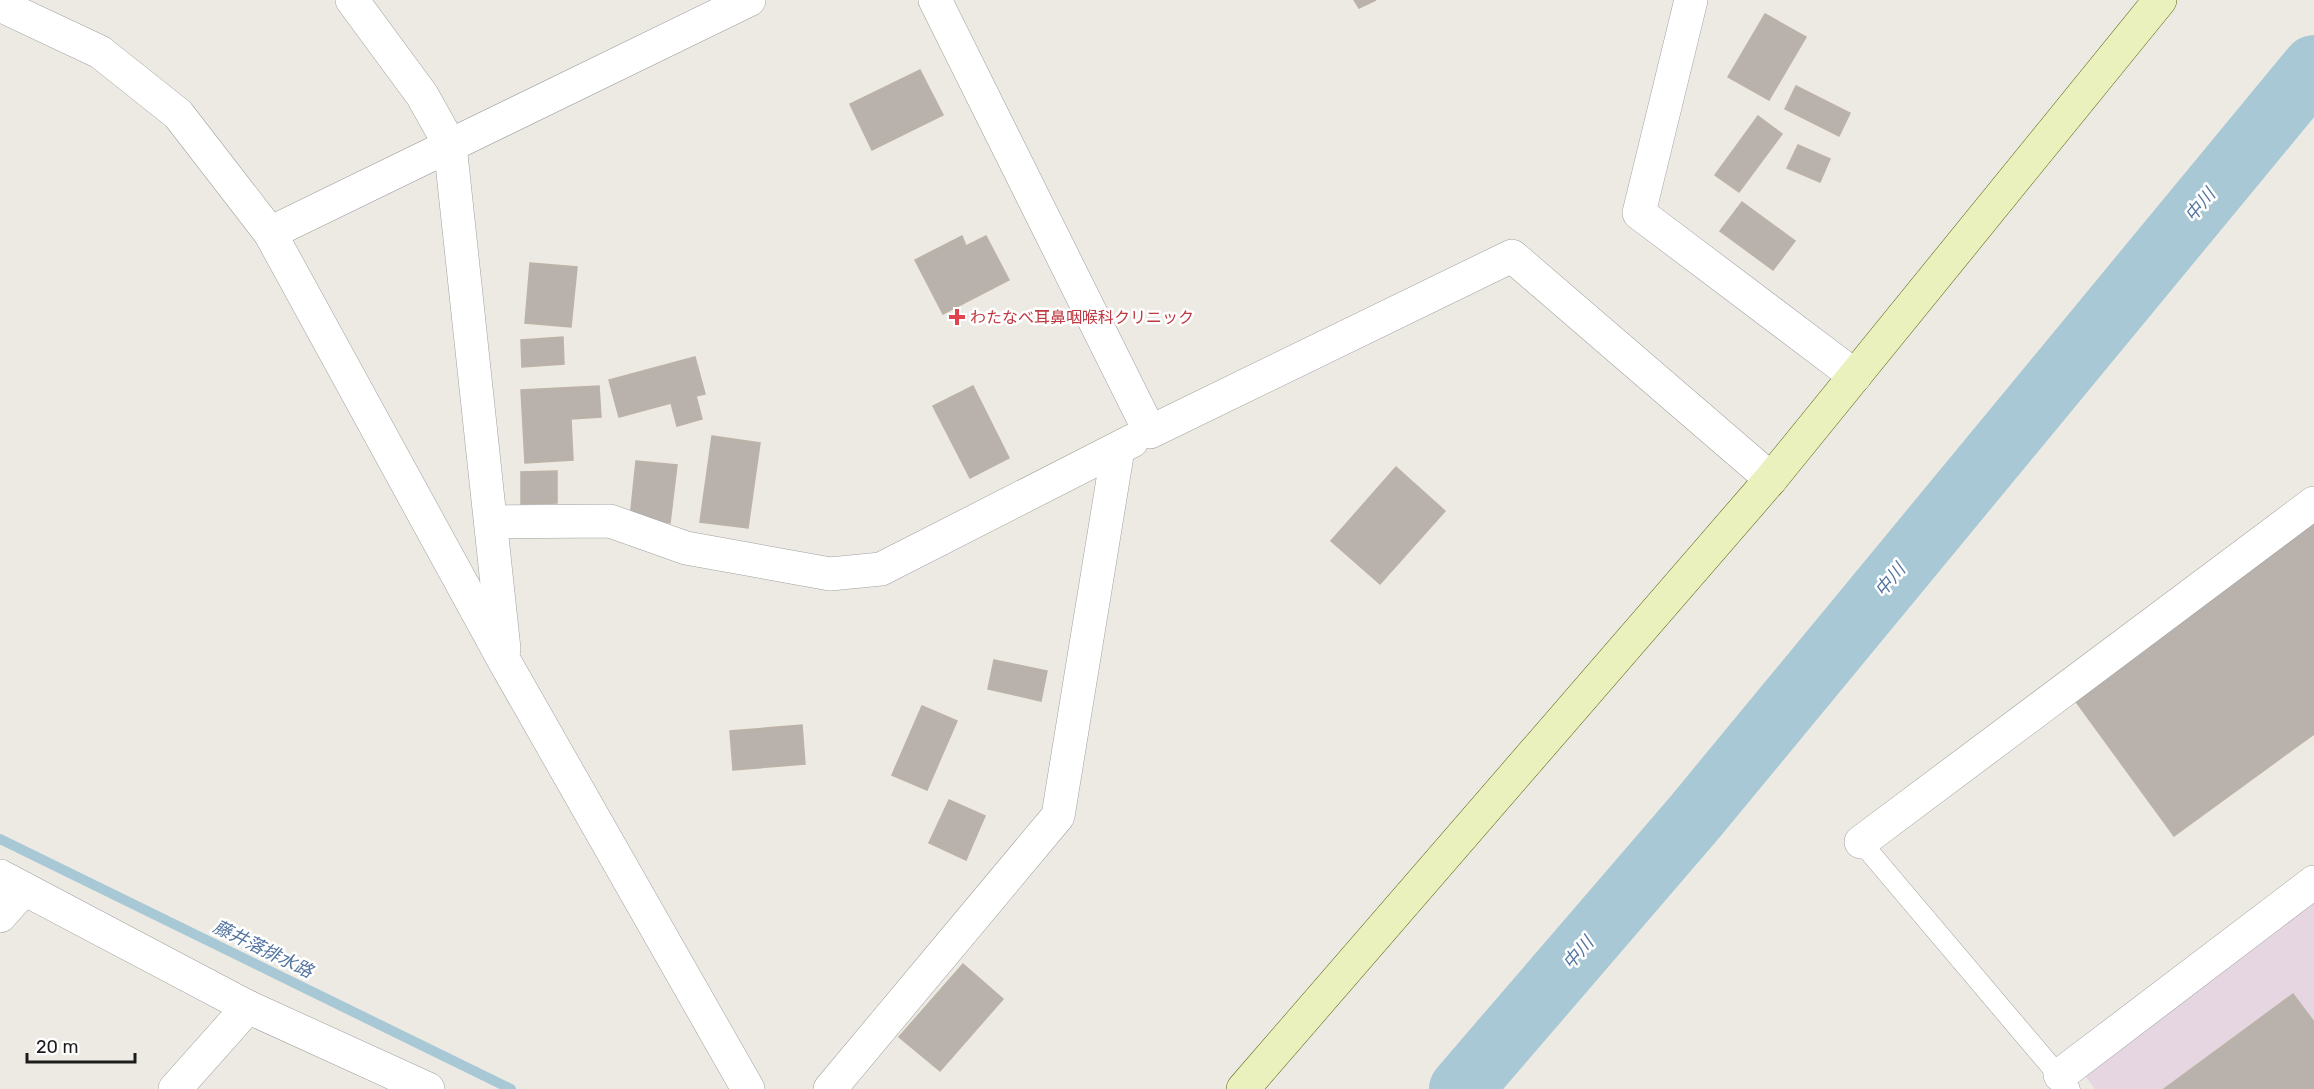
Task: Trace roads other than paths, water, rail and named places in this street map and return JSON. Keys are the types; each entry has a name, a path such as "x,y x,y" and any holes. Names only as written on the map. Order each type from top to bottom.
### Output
{"street":[{"path":"352,0 422,94 450,145 506,664"},
{"path":"270,233 749,0"},
{"path":"935,0 1150,432"},
{"path":"1691,0 1639,213 1855,376"},
{"path":"1243,1089 1771,479 2160,0"},
{"path":"0,4 100,52 178,114 270,233 506,664 748,1089"},
{"path":"491,522 610,521 686,548 830,574 880,569 1150,432 1512,256 1771,479"},
{"path":"830,1089 1058,816 1118,449"},
{"path":"1861,842 2314,503"},
{"path":"0,916 12,882 248,1007 428,1089"},
{"path":"2065,1082 2314,882"},
{"path":"175,1089 248,1007"}],"lane":[{"path":"1861,842 2065,1082"}],"waterway":[{"name":"中川","path":"1461,1089 1695,817 2314,67"},
{"name":"藤井落排水路","path":"0,839 511,1089"}],"place":[{"name":"わたなべ耳鼻咽喉科クリニック","path":"957,317"}]}
